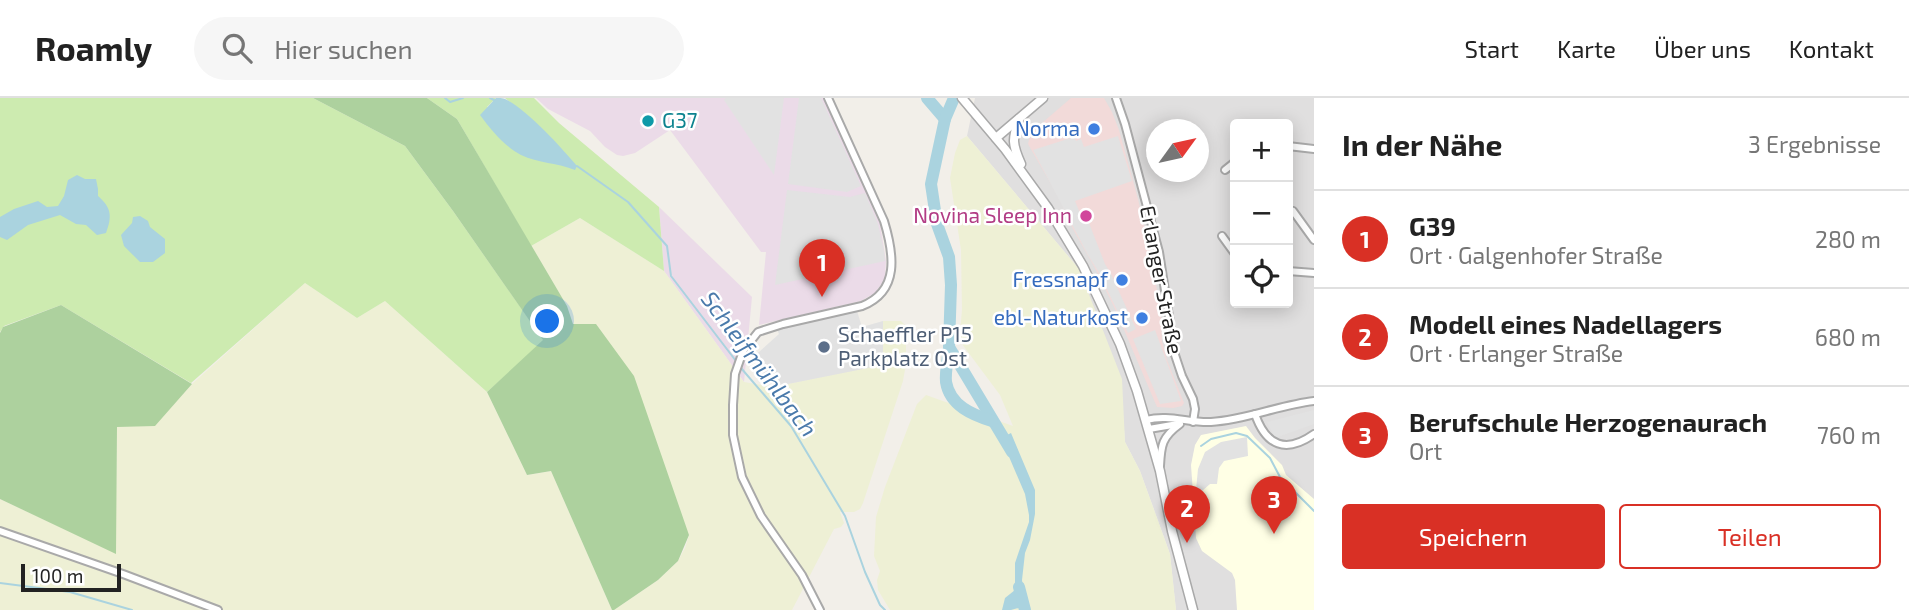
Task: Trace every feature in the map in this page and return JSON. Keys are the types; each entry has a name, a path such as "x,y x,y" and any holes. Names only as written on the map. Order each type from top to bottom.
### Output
{"street":[{"path":"820,610 802,575 761,516 742,477 733,436 733,405 735,374 743,351 758,332 862,306 874,301 888,284 891,271 889,237 828,98"},
{"path":"996,138 1043,98"},
{"name":"Erlanger Straße","path":"1116,98 1159,252 1175,355 1195,409 1193,422"},
{"path":"965,101 1048,208 1083,266 1120,344 1160,471 1172,531 1193,610"},
{"path":"1019,119 1012,138 1014,149 1028,179"},
{"path":"1293,147 1314,149"},
{"path":"1225,170 1230,166"},
{"path":"1293,211 1314,240"},
{"path":"1222,236 1230,247"},
{"path":"1293,272 1314,273"},
{"path":"1147,424 1215,421 1314,401"},
{"path":"1255,414 1263,433 1276,443 1292,444 1314,434"},
{"path":"1147,424 1160,416 1193,422"},
{"path":"1160,471 1163,441 1167,434 1180,424"},
{"path":"0,531 218,610"}],"shaded area":[{"path":"536,98 824,98 880,224 886,261 885,279 875,293 861,301 759,325 766,252 761,252 670,130 635,153 617,155 590,131 548,109"},
{"path":"784,98 774,175 724,100"},
{"path":"799,98 821,98 861,186 847,192 788,184"},
{"path":"975,98 1314,98 1314,610 1176,610 1170,554 1140,471 1125,442 1123,415 1079,269 967,136"},
{"path":"1071,98 1104,98 1119,130 1150,251 1161,312 1162,341 1184,403 1182,406 1157,407 1095,268 1028,144 1032,128 1042,123"},
{"path":"967,136 1079,269 1122,379 1125,442 1140,471 1170,554 1176,610 890,610 878,590 880,571 874,556 876,517 917,404 926,395 1013,426 1000,395 962,344 960,333 961,250 950,178 960,140"},
{"path":"1118,136 1132,181 1075,201 1084,223 1089,223 1136,329 1128,333 1033,150 1074,137 1076,141 1081,139 1084,147"},
{"path":"787,190 850,197 865,193 878,224 885,261 775,285"},
{"path":"659,207 752,297 744,382 664,271"},
{"path":"580,218 664,271 744,382 773,387 883,364 883,321 901,321 906,326 903,381 863,503 860,509 854,512 840,512 844,523 834,529 792,610 614,610 658,580 678,561 689,535 573,324 567,306 531,246"},
{"path":"305,283 357,318 385,301 487,392 527,475 551,471 612,610 0,610 0,499 115,553 117,426 155,425 192,384"},
{"name":"Schaeffler P15 Parkplatz Ost","path":"857,311 862,327 883,321 883,365 773,387 750,360 779,334 777,329"},
{"path":"1155,330 1181,401 1160,404 1133,339"},
{"path":"1314,410 1314,424 1275,438 1267,422"},
{"path":"1246,426 1282,465 1286,475 1314,499 1314,610 1237,610 1232,573 1202,551 1196,538 1191,465 1195,445 1201,435"},
{"path":"1247,437 1248,456 1224,461 1219,468 1217,484 1210,484 1202,491 1196,490 1198,469 1205,452 1221,442"}],"green space":[{"path":"0,98 313,98 405,146 544,341 487,392 385,301 357,318 305,283 191,383 61,305 4,326 0,332"},
{"path":"313,98 427,98 457,119 567,306 573,324 596,324 634,376 689,535 678,561 658,580 614,610 551,471 527,475 487,392 543,340 405,146"},
{"path":"427,98 496,98 487,107 542,161 562,165 528,117 505,98 534,98 559,123 659,207 664,271 580,218 531,246 457,119"},
{"path":"61,305 192,384 155,426 117,427 116,554 0,499 0,333 3,327"}],"water":[{"path":"496,98 516,105 534,121 577,166 575,170 528,158 503,142 480,115"},
{"path":"77,175 85,179 96,179 98,196 110,213 106,233 97,235 86,225 76,224 60,215 28,225 7,240 0,237 0,217 38,201 47,207 58,206 68,180"},
{"path":"140,216 165,239 165,253 153,262 140,262 124,246 121,235 132,223 133,217"},
{"path":"1011,433 1035,490 1035,514 1025,553 1022,607 1002,610 1005,598 1015,590 1015,563 1029,522 1025,494 1001,438"}],"waterway":[{"name":"Schleifmühlbach","path":"445,98 450,102 463,98"},
{"name":"Schleifmühlbach","path":"490,98 494,100"},
{"path":"927,98 945,119"},
{"path":"954,98 945,119 931,184 937,224 949,257 949,347 1012,452"},
{"name":"Schleifmühlbach","path":"577,166 628,202 667,246 671,276 736,361"},
{"path":"949,348 946,382 952,397 963,408 992,421"},
{"name":"Schleifmühlbach","path":"741,368 791,426 845,516 865,572 885,610"},
{"path":"1201,446 1211,439 1236,433 1247,436 1270,458 1280,477 1314,511"},
{"path":"0,583 70,592 132,610"},
{"path":"1019,587 1025,610"}],"place":[{"name":"G37","path":"648,121"},
{"name":"Norma","path":"1094,129"},
{"name":"Novina Sleep Inn","path":"1086,216"},
{"name":"Fressnapf","path":"1122,280"},
{"name":"G39","path":"822,297"},
{"name":"ebl-Naturkost","path":"1142,318"},
{"name":"Schaeffler P15 Parkplatz Ost","path":"824,347"},
{"name":"Berufschule Herzogenaurach","path":"1274,534"},
{"name":"Modell eines Nadellagers","path":"1187,543"}]}
